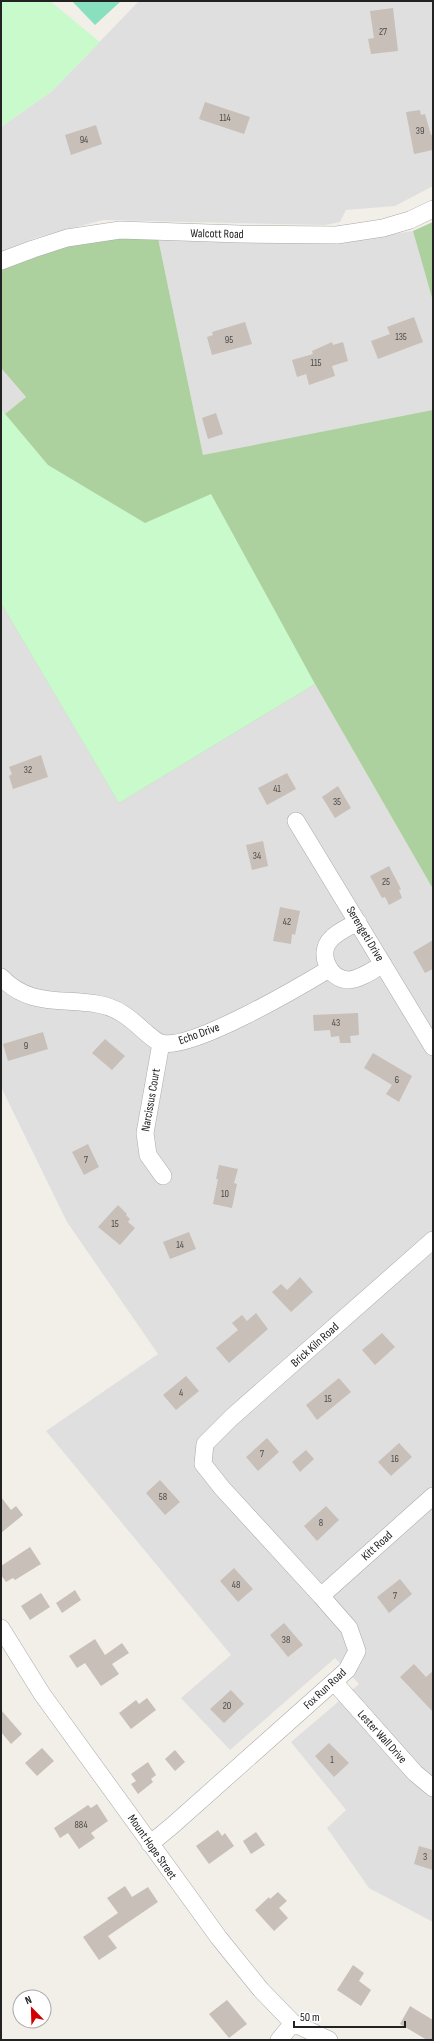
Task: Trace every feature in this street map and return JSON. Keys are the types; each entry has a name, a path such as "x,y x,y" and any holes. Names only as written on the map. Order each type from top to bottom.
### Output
{"street":[{"name":"Walcott Road","path":"1,261 67,238 120,230 240,234 337,235 383,228 410,220 433,209"},
{"name":"Serengeti Drive","path":"296,821 433,1047"},
{"path":"358,922 330,939 326,947 325,957 329,969 340,978 348,980 356,978 383,964"},
{"name":"Echo Drive","path":"1,977 20,993 34,998 89,1002 111,1007 121,1012 150,1036 161,1042 184,1041 240,1018 329,969"},
{"name":"Narcissus Court","path":"161,1042 145,1133 148,1155 163,1176"},
{"name":"Brick Kiln Road","path":"204,1453 205,1444 232,1418 433,1240"},
{"name":"Fox Run Road","path":"150,1844 347,1670 357,1651 349,1628 222,1488 203,1464 204,1453"},
{"name":"Kitt Road","path":"321,1596 433,1496"},
{"name":"Mount Hope Street","path":"1,1628 42,1694 219,1938 262,1990 293,2023 329,2040"},
{"name":"Lester Wall Drive","path":"334,1682 410,1768 433,1788"},
{"path":"279,2040 293,2023"}],"shaded area":[{"path":"139,1 433,1 433,186 395,206 346,210 340,222 325,225 103,220 35,238 1,253 1,127 52,91"},
{"path":"433,222 433,663 315,684 433,889 433,1922 369,1888 327,1828 346,1810 291,1742 359,1684 335,1658 230,1750 181,1698 231,1655 46,1431 158,1354 67,1222 1,1087 1,603 119,803 203,455 158,238 329,244 413,231"},
{"path":"1,368 26,397 5,414 1,409"}],"green space":[{"path":"1,1 50,1 100,42 52,91 1,127"},
{"path":"72,1 121,1 95,25"},
{"path":"433,222 433,301 413,231"},
{"path":"158,238 203,455 433,410 433,889 315,684 119,803 1,603 1,409 5,414 26,397 1,368 1,270 62,248 103,239"},
{"path":"1,409 48,465 145,523 211,494 315,684 119,803 1,603"}],"building":[{"path":"393,8 398,51 371,54 368,39 374,38 370,11"},
{"path":"205,102 250,117 244,134 199,119"},
{"path":"420,110 421,115 425,114 431,135 433,135 433,150 414,154 406,112"},
{"path":"96,125 102,144 71,155 65,135"},
{"path":"414,317 423,342 378,359 371,341 390,334 387,327"},
{"path":"245,322 252,344 212,355 207,337 213,335 212,332"},
{"path":"332,342 333,345 343,342 348,361 332,366 335,376 309,385 306,374 297,377 292,360 313,354 312,351"},
{"path":"216,413 223,434 208,439 202,418"},
{"path":"41,755 48,777 13,789 9,776 12,774 9,767"},
{"path":"287,773 296,789 267,805 258,788"},
{"path":"338,786 351,808 335,818 322,797"},
{"path":"263,841 268,866 252,870 246,845"},
{"path":"389,866 401,889 399,890 402,898 389,905 385,897 382,898 370,876"},
{"path":"280,907 300,911 295,935 292,934 291,944 273,941"},
{"path":"433,940 433,969 425,973 413,952"},
{"path":"358,1013 359,1035 350,1036 351,1043 340,1043 339,1036 331,1037 330,1030 314,1031 313,1015"},
{"path":"43,1032 48,1049 8,1061 3,1044"},
{"path":"105,1039 125,1056 112,1070 92,1053"},
{"path":"373,1053 412,1076 399,1102 386,1094 392,1085 364,1068"},
{"path":"88,1144 99,1167 84,1175 72,1152"},
{"path":"219,1165 238,1169 234,1183 237,1184 232,1208 213,1204"},
{"path":"118,1205 130,1219 128,1222 135,1228 120,1245 98,1227"},
{"path":"189,1232 196,1249 170,1259 163,1242"},
{"path":"300,1277 313,1292 291,1312 272,1292 281,1284 287,1290"},
{"path":"256,1313 268,1329 229,1363 216,1348 238,1330 232,1323 242,1315 247,1321"},
{"path":"382,1333 395,1347 375,1365 362,1350"},
{"path":"186,1376 199,1391 176,1410 163,1395"},
{"path":"339,1378 351,1392 317,1420 306,1405"},
{"path":"267,1438 279,1452 258,1471 246,1457"},
{"path":"399,1443 412,1457 391,1476 378,1462"},
{"path":"306,1450 314,1459 300,1472 292,1462"},
{"path":"160,1480 180,1502 165,1515 146,1493"},
{"path":"1,1497 11,1510 16,1506 23,1515 1,1533"},
{"path":"326,1506 339,1520 317,1541 304,1526"},
{"path":"30,1547 41,1564 15,1580 13,1578 6,1582 1,1575 1,1566"},
{"path":"234,1568 253,1589 238,1602 220,1581"},
{"path":"400,1579 412,1594 389,1613 377,1597"},
{"path":"75,1590 81,1600 62,1613 56,1603"},
{"path":"41,1593 50,1607 30,1620 21,1606"},
{"path":"284,1623 303,1645 288,1657 270,1635"},
{"path":"95,1639 105,1655 122,1643 129,1653 112,1664 119,1674 101,1686 85,1663 77,1668 69,1656"},
{"path":"414,1664 426,1677 433,1671 433,1712 400,1677"},
{"path":"231,1690 244,1704 224,1723 210,1709"},
{"path":"147,1698 156,1710 131,1729 119,1713 136,1700 139,1704"},
{"path":"1,1710 22,1734 11,1744 1,1732"},
{"path":"329,1743 349,1763 334,1777 315,1756"},
{"path":"42,1748 54,1761 37,1776 25,1763"},
{"path":"175,1750 185,1762 175,1771 165,1759"},
{"path":"148,1762 156,1775 151,1779 153,1782 138,1794 131,1784 136,1781 131,1774"},
{"path":"97,1804 108,1821 91,1833 95,1838 79,1849 68,1833 60,1838 54,1828 88,1805 91,1808"},
{"path":"218,1830 222,1836 225,1833 234,1846 209,1864 196,1846"},
{"path":"256,1832 265,1845 251,1854 243,1841"},
{"path":"419,1846 433,1850 433,1870 414,1864"},
{"path":"125,1886 132,1897 148,1887 158,1902 108,1936 117,1948 99,1960 83,1937 118,1913 107,1898"},
{"path":"278,1892 287,1901 279,1908 288,1918 274,1931 255,1910 269,1897 270,1899"},
{"path":"353,1965 364,1973 359,1981 371,1990 361,2006 337,1990"},
{"path":"227,2000 247,2024 229,2038 209,2014"},
{"path":"410,2006 433,2020 433,2040 427,2040 400,2024"}]}
